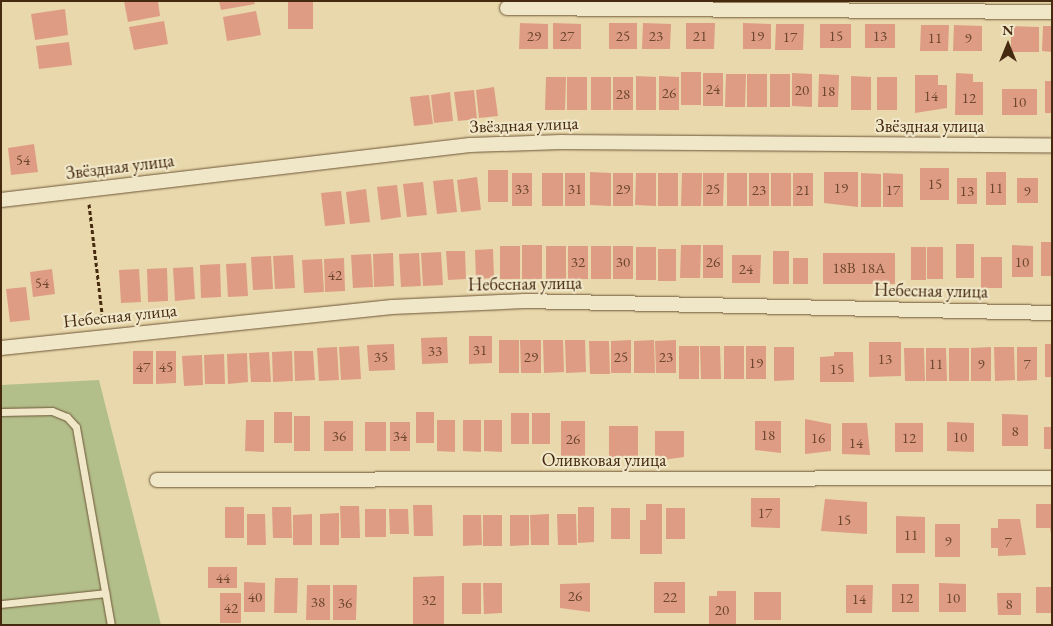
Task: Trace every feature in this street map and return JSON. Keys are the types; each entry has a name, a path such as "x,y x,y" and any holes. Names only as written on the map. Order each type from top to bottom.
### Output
{"street":[{"path":"507,8 1052,12"},
{"name":"Звёздная улица","path":"1,200 470,145 561,142 1052,145"},
{"name":"Небесная улица","path":"1,348 105,335 392,308 524,301 1052,313"},
{"name":"Оливковая улица","path":"157,480 1052,478"}],"lane":[{"path":"1,412 52,411 67,417 76,427 111,625"},
{"path":"1,604 105,593"}],"path":[{"path":"87,190 105,335"}],"green space":[{"path":"99,380 161,625 1,625 1,385"}],"building":[{"path":"124,1 158,1 160,16 128,22"},
{"path":"219,1 254,1 255,4 221,10"},
{"path":"288,1 313,1 313,29 288,29"},
{"path":"65,9 68,35 35,40 31,14"},
{"path":"256,11 261,35 227,41 223,17"},
{"path":"164,21 168,44 134,50 129,27"},
{"path":"520,23 548,24 548,49 519,49"},
{"path":"553,23 581,24 581,49 553,49"},
{"path":"609,23 637,23 637,49 609,49"},
{"path":"643,23 671,24 670,49 642,49"},
{"path":"686,23 715,23 714,49 686,49"},
{"path":"743,23 771,24 771,49 743,49"},
{"path":"776,24 804,24 803,50 775,50"},
{"path":"820,24 851,24 851,48 820,48"},
{"path":"865,24 895,24 895,48 865,48"},
{"path":"921,25 949,25 948,51 920,51"},
{"path":"954,25 982,26 982,51 953,51"},
{"path":"1011,26 1039,27 1039,52 1011,52"},
{"path":"1043,26 1052,26 1052,52 1042,51"},
{"path":"69,42 72,65 39,69 36,46"},
{"path":"681,72 701,72 701,105 681,105"},
{"path":"703,73 723,73 723,106 703,106"},
{"path":"792,73 812,74 812,107 792,106"},
{"path":"956,73 973,74 973,82 983,82 983,115 955,115"},
{"path":"726,74 746,74 745,107 725,107"},
{"path":"747,74 767,74 767,107 747,107"},
{"path":"770,74 790,74 790,107 770,107"},
{"path":"819,74 839,75 838,107 818,107"},
{"path":"915,75 938,75 938,85 947,85 947,108 915,113"},
{"path":"636,76 656,77 656,110 636,110"},
{"path":"659,76 679,77 679,110 659,110"},
{"path":"851,76 871,77 871,110 851,110"},
{"path":"546,77 566,77 565,110 545,110"},
{"path":"567,77 587,77 587,110 567,110"},
{"path":"591,77 611,77 611,110 591,110"},
{"path":"613,77 633,77 633,110 613,110"},
{"path":"877,77 897,77 897,110 877,110"},
{"path":"1045,81 1052,81 1052,113 1045,113"},
{"path":"494,87 498,116 479,118 476,90"},
{"path":"1002,89 1037,89 1037,115 1002,115"},
{"path":"474,90 477,119 458,121 454,92"},
{"path":"450,92 453,121 434,123 431,95"},
{"path":"429,95 433,124 414,126 410,97"},
{"path":"34,144 38,172 11,175 8,148"},
{"path":"920,168 949,168 949,200 920,200"},
{"path":"488,170 508,170 508,202 488,202"},
{"path":"590,172 611,173 611,206 590,205"},
{"path":"824,172 858,172 858,207 824,203"},
{"path":"986,172 1006,172 1006,205 986,205"},
{"path":"512,173 532,173 532,206 512,206"},
{"path":"542,173 563,173 563,206 542,206"},
{"path":"565,173 585,173 585,206 565,206"},
{"path":"613,173 633,173 633,206 613,206"},
{"path":"636,173 656,173 656,206 635,205"},
{"path":"658,173 678,173 678,206 658,206"},
{"path":"682,173 702,173 701,206 681,206"},
{"path":"703,173 724,173 723,206 703,206"},
{"path":"727,173 747,173 747,206 727,206"},
{"path":"749,173 769,173 769,206 749,206"},
{"path":"771,173 791,173 791,206 771,206"},
{"path":"793,173 813,173 813,206 793,206"},
{"path":"861,173 881,174 881,207 861,207"},
{"path":"883,173 903,174 903,207 883,207"},
{"path":"477,177 481,210 461,212 457,180"},
{"path":"957,178 977,178 977,204 957,204"},
{"path":"1017,178 1038,178 1038,203 1017,203"},
{"path":"453,179 457,212 437,214 433,181"},
{"path":"423,182 427,215 407,217 403,184"},
{"path":"397,185 401,217 381,220 377,187"},
{"path":"366,189 370,222 350,224 346,192"},
{"path":"341,191 345,224 325,226 321,193"},
{"path":"1041,242 1052,242 1052,276 1041,276"},
{"path":"956,244 974,244 974,278 956,278"},
{"path":"522,245 542,245 542,279 522,279"},
{"path":"681,245 701,245 700,278 680,278"},
{"path":"703,245 723,245 723,278 703,278"},
{"path":"1012,245 1033,246 1033,277 1012,277"},
{"path":"500,246 520,246 520,279 500,279"},
{"path":"546,246 566,246 566,279 546,279"},
{"path":"568,246 588,246 588,279 568,279"},
{"path":"591,246 611,246 611,279 591,279"},
{"path":"613,246 633,246 633,279 613,279"},
{"path":"636,247 656,247 656,280 636,280"},
{"path":"911,247 926,247 926,280 911,280"},
{"path":"927,247 943,247 943,279 927,279"},
{"path":"493,249 494,278 476,279 475,250"},
{"path":"658,249 676,249 676,281 658,281"},
{"path":"446,251 465,251 466,279 448,280"},
{"path":"773,251 789,251 789,284 773,284"},
{"path":"441,252 443,285 423,286 421,253"},
{"path":"393,253 394,286 374,287 373,254"},
{"path":"419,253 421,286 401,287 399,254"},
{"path":"823,253 895,253 895,284 823,284"},
{"path":"371,254 373,287 353,288 351,255"},
{"path":"293,255 295,288 275,289 273,256"},
{"path":"732,255 761,255 760,283 732,283"},
{"path":"271,256 273,289 253,290 251,257"},
{"path":"981,257 1002,257 1002,288 981,288"},
{"path":"344,258 345,291 325,292 324,259"},
{"path":"793,258 808,258 808,284 793,284"},
{"path":"322,259 324,292 304,293 302,260"},
{"path":"246,263 248,296 228,297 226,264"},
{"path":"220,264 221,297 201,298 200,265"},
{"path":"193,267 195,299 175,301 173,268"},
{"path":"167,268 168,301 148,302 147,269"},
{"path":"52,269 55,294 33,297 30,272"},
{"path":"139,269 141,302 121,303 119,270"},
{"path":"26,287 30,320 10,322 6,289"},
{"path":"469,336 492,336 492,363 469,364"},
{"path":"447,337 448,363 422,364 421,338"},
{"path":"499,340 519,340 519,373 499,373"},
{"path":"520,340 541,340 541,373 521,373"},
{"path":"543,340 563,340 564,372 544,373"},
{"path":"565,340 585,340 586,372 566,373"},
{"path":"631,340 631,373 611,373 611,341"},
{"path":"654,340 655,373 634,373 634,341"},
{"path":"676,340 676,373 656,373 655,341"},
{"path":"589,341 609,341 610,374 590,374"},
{"path":"869,342 901,342 901,376 869,377"},
{"path":"394,344 395,370 369,371 367,345"},
{"path":"1045,344 1052,344 1052,377 1045,377"},
{"path":"359,346 361,379 341,380 339,347"},
{"path":"679,346 699,346 699,379 679,379"},
{"path":"700,346 720,346 721,379 701,379"},
{"path":"724,346 744,346 744,379 724,379"},
{"path":"746,346 766,346 766,379 746,379"},
{"path":"337,347 339,380 319,381 317,348"},
{"path":"774,347 794,347 794,380 774,381"},
{"path":"991,347 991,381 971,381 971,348"},
{"path":"994,347 1014,347 1015,380 995,381"},
{"path":"1017,347 1037,347 1037,380 1017,381"},
{"path":"904,348 924,348 925,381 905,381"},
{"path":"926,348 946,348 947,381 926,381"},
{"path":"949,348 969,348 969,381 949,381"},
{"path":"133,351 153,351 153,384 133,384"},
{"path":"156,351 176,351 176,383 156,384"},
{"path":"292,351 293,381 273,382 272,352"},
{"path":"294,351 313,351 315,380 295,381"},
{"path":"269,352 271,382 251,382 249,353"},
{"path":"834,352 853,352 854,382 820,382 820,357 834,356"},
{"path":"247,353 248,382 228,384 227,354"},
{"path":"224,354 225,384 205,384 204,355"},
{"path":"202,355 203,385 184,386 182,356"},
{"path":"274,412 292,412 292,443 274,443"},
{"path":"416,412 434,412 434,443 416,443"},
{"path":"511,413 529,413 529,444 511,444"},
{"path":"532,413 550,413 550,444 532,444"},
{"path":"1002,414 1028,415 1028,446 1002,446"},
{"path":"294,416 310,416 310,451 294,451"},
{"path":"805,419 831,424 831,451 805,454"},
{"path":"246,420 264,420 264,452 245,451"},
{"path":"437,420 455,420 455,452 437,451"},
{"path":"463,420 481,420 481,452 463,451"},
{"path":"484,420 502,420 502,452 484,451"},
{"path":"324,421 353,421 353,451 324,451"},
{"path":"561,421 585,421 585,457 561,457"},
{"path":"755,421 781,421 781,453 755,450"},
{"path":"365,422 386,422 386,451 365,451"},
{"path":"390,422 410,422 410,451 390,451"},
{"path":"947,422 974,423 974,452 947,451"},
{"path":"842,423 867,423 870,455 842,454"},
{"path":"895,423 923,423 923,452 895,452"},
{"path":"609,426 638,426 638,459 609,458"},
{"path":"1044,427 1052,427 1052,449 1044,449"},
{"path":"655,431 684,431 684,457 655,461"},
{"path":"751,498 780,498 780,528 751,527"},
{"path":"825,499 867,502 867,534 821,531"},
{"path":"646,504 662,504 662,554 640,554 640,520 646,520"},
{"path":"1036,504 1052,504 1052,539 1050,528 1036,528"},
{"path":"413,505 432,505 433,536 414,536"},
{"path":"340,506 359,506 360,538 341,538"},
{"path":"225,507 244,507 244,538 225,538"},
{"path":"272,507 291,507 292,538 273,538"},
{"path":"578,507 594,507 594,542 578,543"},
{"path":"611,508 630,508 630,539 611,539"},
{"path":"666,508 685,508 685,539 666,539"},
{"path":"365,509 386,509 386,537 365,537"},
{"path":"389,509 408,509 409,534 390,534"},
{"path":"339,513 339,545 320,545 320,514"},
{"path":"247,514 265,514 266,545 247,545"},
{"path":"312,514 312,545 293,545 293,515"},
{"path":"549,514 549,545 531,545 530,515"},
{"path":"557,514 576,514 577,545 558,545"},
{"path":"463,515 481,515 482,545 463,546"},
{"path":"483,515 502,515 502,546 483,546"},
{"path":"510,515 529,515 529,545 510,546"},
{"path":"896,516 925,517 925,553 896,553"},
{"path":"998,519 1020,519 1026,555 998,556 998,548 991,548 991,528 998,528"},
{"path":"935,524 960,524 960,557 935,557"},
{"path":"208,567 237,567 237,588 208,588"},
{"path":"444,576 444,624 413,624 413,577"},
{"path":"275,578 298,578 297,613 274,613"},
{"path":"244,582 265,583 265,612 244,612"},
{"path":"654,582 685,582 685,613 654,613"},
{"path":"462,583 481,583 481,614 462,614"},
{"path":"483,583 502,583 502,613 484,614"},
{"path":"590,583 590,612 560,608 560,584"},
{"path":"939,583 966,584 966,612 939,612"},
{"path":"892,584 919,584 919,612 892,612"},
{"path":"307,585 330,585 330,620 306,620"},
{"path":"333,585 357,585 356,620 333,620"},
{"path":"846,585 873,585 872,613 846,613"},
{"path":"1036,587 1052,587 1052,613 1036,613"},
{"path":"717,591 736,591 736,624 709,624 709,596 717,596"},
{"path":"754,592 781,592 781,620 754,620"},
{"path":"220,593 241,593 241,623 220,623"},
{"path":"997,593 1021,593 1021,615 998,615"}]}
